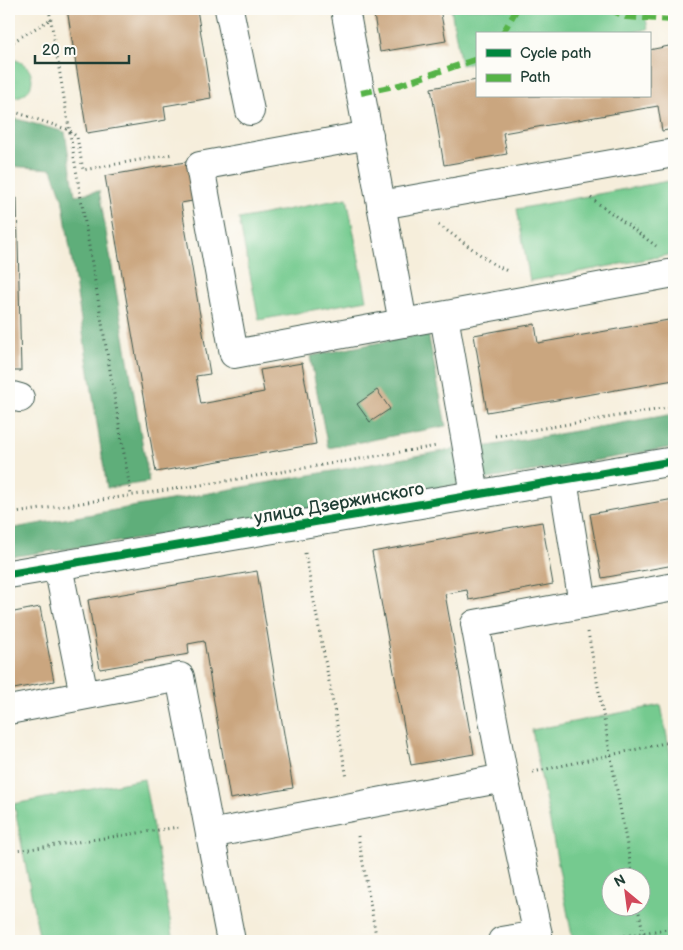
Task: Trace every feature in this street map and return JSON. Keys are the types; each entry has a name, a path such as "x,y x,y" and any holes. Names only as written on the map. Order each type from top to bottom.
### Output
{"street":[{"path":"229,9 250,111"},
{"path":"345,9 368,135 394,203 403,323"},
{"path":"368,135 200,166 234,354 674,273"},
{"path":"394,203 674,153"},
{"path":"444,316 476,494"},
{"name":"улица Дзержинского","path":"9,574 674,461"},
{"path":"563,480 583,604"},
{"path":"58,566 84,695"},
{"path":"502,941 538,938 504,778 475,624 674,587"},
{"path":"9,710 180,677 231,941"},
{"path":"209,828 352,807 504,778"}],"path":[{"path":"49,9 131,495"},
{"path":"9,44 51,19"},
{"path":"9,110 69,130 77,137 83,170 197,150 200,166"},
{"path":"558,174 659,248"},
{"path":"394,203 509,273"},
{"path":"9,514 674,407"},
{"path":"305,550 377,941"},
{"path":"583,604 631,868"},
{"path":"504,778 674,742"},
{"path":"9,852 209,828"},
{"path":"640,918 645,941"},
{"path":"590,941 674,928"}],"green space":[{"path":"451,9 644,9 648,29 633,32 476,32 476,62 461,65"},
{"path":"16,60 24,64 29,70 32,76 32,83 25,94 18,97 9,97 9,61"},
{"path":"9,117 65,132 75,195 99,191 149,482 107,488 62,197 52,169 9,166"},
{"path":"674,180 674,254 530,281 517,209"},
{"path":"347,198 367,300 259,320 239,219"},
{"path":"428,333 446,426 328,448 310,356"},
{"path":"674,414 674,447 483,480 477,448"},
{"path":"455,449 461,484 153,537 9,557 9,529"},
{"path":"661,705 674,774 674,941 573,941 532,730"},
{"path":"144,779 174,941 40,941 14,804"}],"building":[{"path":"67,9 197,9 211,98 164,106 166,120 87,133"},
{"path":"373,9 440,9 446,41 380,52"},
{"path":"674,45 674,129 662,131 658,106 503,133 507,154 444,165 431,88 476,80 476,98 650,98 650,50"},
{"path":"191,161 198,200 181,203 210,374 196,376 201,404 264,392 260,370 302,363 316,444 156,472 105,176"},
{"path":"9,198 17,198 21,371 9,371"},
{"path":"674,319 674,380 487,412 474,335 535,324 538,343"},
{"path":"377,390 390,409 370,422 357,404"},
{"path":"674,499 674,565 602,578 590,514"},
{"path":"542,522 553,584 469,600 467,590 445,594 474,754 411,765 372,552"},
{"path":"257,571 293,788 230,799 204,641 188,644 189,654 100,669 88,600"},
{"path":"40,607 54,681 9,690 9,613"}],"marked path":[{"path":"503,32 517,9"},
{"path":"609,9 626,17 674,20"},
{"path":"361,93 399,85 476,59"}],"cycle path":[{"path":"9,574 674,461"}]}
